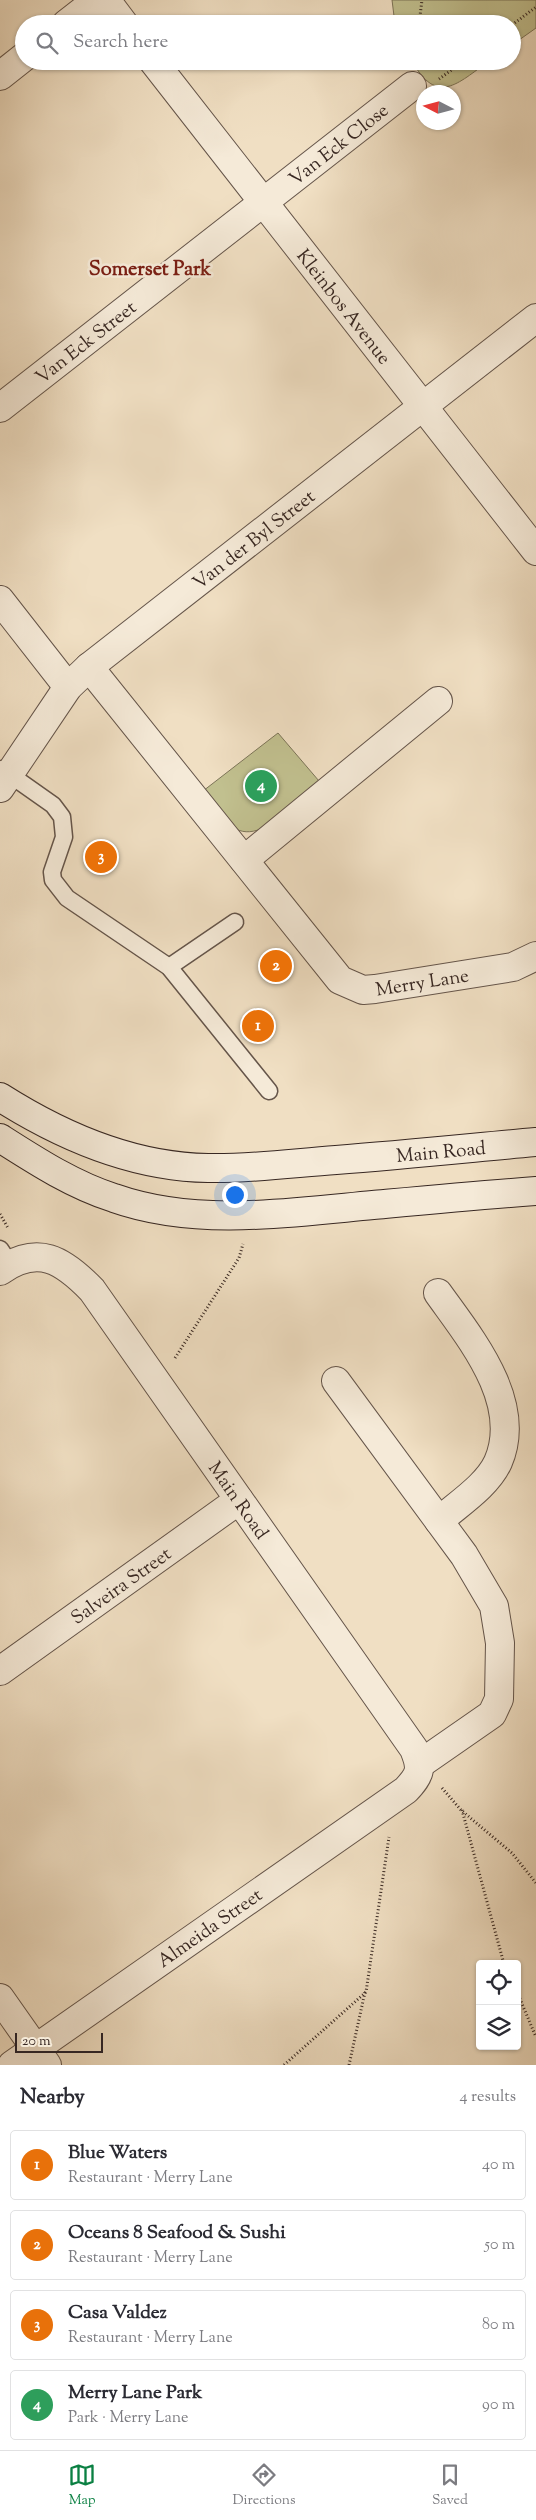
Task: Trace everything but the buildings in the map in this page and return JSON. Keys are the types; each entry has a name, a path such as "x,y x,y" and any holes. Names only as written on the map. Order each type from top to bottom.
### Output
{"street":[{"path":"78,15 97,0"},
{"path":"106,0 117,15"},
{"path":"0,76 15,64"},
{"name":"Kleinbos Avenue","path":"160,70 536,551"},
{"name":"Van Eck Close","path":"263,202 412,86"},
{"name":"Van Eck Street","path":"0,408 263,202"},
{"name":"Van der Byl Street","path":"3,776 68,687 89,667 536,318"},
{"path":"0,600 68,687"},
{"name":"Merry Lane","path":"89,667 244,860 331,973 350,986 363,990 375,989 513,968 536,956"},
{"path":"244,860 438,701"},
{"name":"Main Road","path":"0,1097 32,1118 70,1138 152,1161 206,1168 254,1168 536,1142"},
{"path":"0,1138 79,1184 114,1199 156,1208 201,1214 252,1216 536,1191"},
{"name":"Main Road","path":"3,1262 30,1257 51,1259 72,1270 92,1290 414,1748 420,1764"},
{"path":"438,1292 483,1356 495,1382 504,1418 502,1444 498,1462 484,1481 439,1521"},
{"path":"336,1381 464,1556 494,1606 500,1643 499,1699 492,1714 420,1764"},
{"name":"Salveira Street","path":"0,1671 239,1500"},
{"name":"Almeida Street","path":"12,2065 42,2057 406,1790 417,1778 420,1764"},
{"path":"0,1998 42,2057"}],"lane":[{"path":"3,776 53,805 62,817 64,837 52,872 53,880 67,898 169,967 269,1090"},
{"path":"169,967 235,922"}],"path":[{"path":"420,15 422,0"},
{"path":"521,18 536,7"},
{"path":"160,1388 184,1341 239,1258 252,1216"},
{"path":"420,1764 462,1810 512,1853 536,1883"},
{"path":"462,1810 503,1960"},
{"path":"349,2065 366,1992 391,1833"},
{"path":"284,2065 366,1992"},
{"path":"521,2001 536,2037"}],"shaded area":[{"path":"392,0 536,0 536,28 521,39 521,15 394,15"},
{"path":"418,70 477,70 451,85 434,85 430,83"},
{"path":"278,733 319,781 261,829 246,832 236,829 232,827 203,791"}],"place":[{"name":"Merry Lane Park","path":"261,786"},
{"name":"Casa Valdez","path":"101,857"},
{"name":"Oceans 8 Seafood & Sushi","path":"276,966"},
{"name":"Blue Waters","path":"258,1026"}],"district":[{"name":"Somerset Park","path":"150,268"}]}
